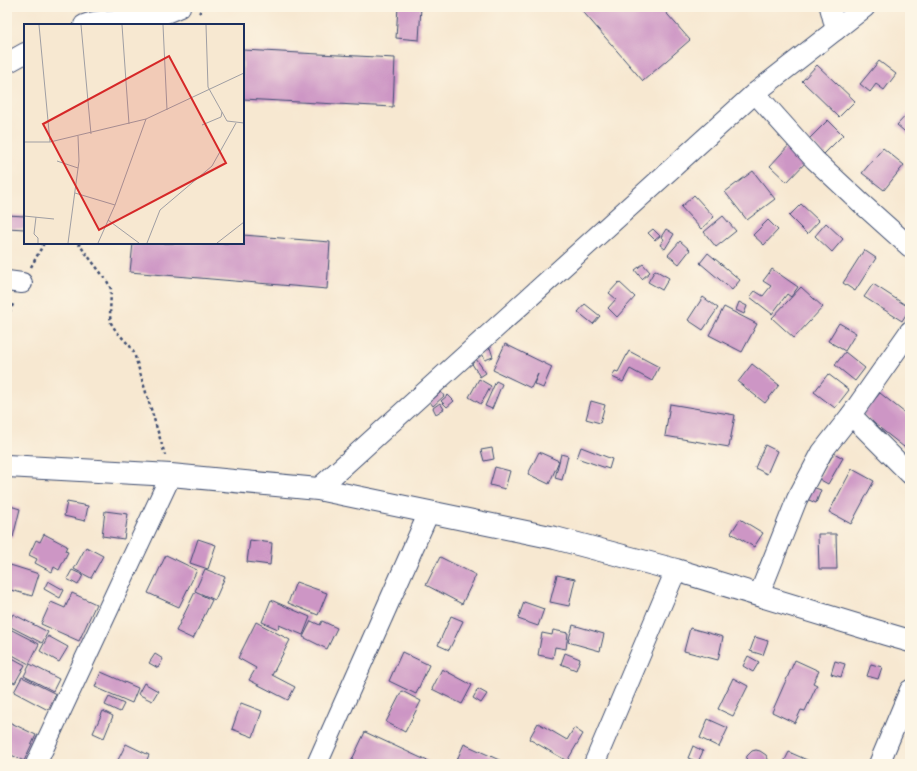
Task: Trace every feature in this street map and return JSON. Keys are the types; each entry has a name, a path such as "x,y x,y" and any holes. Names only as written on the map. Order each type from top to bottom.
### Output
{"street":[{"path":"87,24 100,20 149,19 180,7"},
{"path":"830,7 836,30"},
{"path":"318,489 754,93 866,7"},
{"path":"7,64 24,54"},
{"path":"754,93 815,160 910,247"},
{"path":"759,595 796,499 822,452 910,331"},
{"path":"850,415 910,474"},
{"path":"7,466 171,475 318,489 555,538 676,570 910,641"},
{"path":"36,764 171,475"},
{"path":"317,764 429,512"},
{"path":"594,764 676,570"},
{"path":"879,764 910,690"}],"path":[{"path":"15,282 43,244"},
{"path":"79,244 107,281 111,289 111,323 134,353 171,475"}],"building":[{"path":"398,7 421,7 419,40 396,38"},
{"path":"579,7 661,7 690,40 643,81"},
{"path":"244,50 395,58 393,107 244,99"},
{"path":"879,61 896,74 884,90 876,84 870,92 860,84"},
{"path":"817,65 855,101 839,117 802,81"},
{"path":"910,111 910,136 897,125"},
{"path":"828,120 843,135 824,154 809,139"},
{"path":"790,144 808,160 787,182 770,166"},
{"path":"883,148 904,165 884,190 862,173"},
{"path":"753,171 775,199 747,220 725,192"},
{"path":"694,195 714,217 701,229 681,207"},
{"path":"801,204 819,221 807,234 789,216"},
{"path":"7,215 24,216 24,229 7,228"},
{"path":"723,216 736,231 716,247 704,232"},
{"path":"768,220 778,230 764,245 753,235"},
{"path":"826,223 843,239 832,252 815,236"},
{"path":"653,229 660,236 655,240 648,233"},
{"path":"666,229 674,234 665,249 660,245 664,239 661,237"},
{"path":"244,235 330,242 327,289 130,272 133,244 244,244"},
{"path":"680,241 690,250 679,264 668,255"},
{"path":"864,250 876,258 855,291 843,283"},
{"path":"708,253 740,280 732,290 700,263"},
{"path":"643,264 650,272 642,279 635,270"},
{"path":"772,269 798,287 791,297 787,294 772,314 750,297 755,291 763,296 771,286 763,281"},
{"path":"655,270 669,278 662,290 648,282"},
{"path":"619,282 635,297 617,317 608,308 616,299 609,293"},
{"path":"873,284 910,308 902,321 864,297"},
{"path":"801,287 823,307 794,338 772,318"},
{"path":"703,297 718,308 703,330 688,320"},
{"path":"739,302 747,306 744,314 736,310"},
{"path":"585,304 600,316 593,324 578,312"},
{"path":"724,307 757,324 742,352 709,335"},
{"path":"839,323 856,333 845,351 828,341"},
{"path":"505,344 552,367 543,388 534,384 538,374 531,388 493,370"},
{"path":"490,348 493,357 485,360 481,351"},
{"path":"629,351 659,367 652,381 630,369 623,382 612,377 615,371 618,372"},
{"path":"845,352 865,368 855,381 835,365"},
{"path":"476,359 486,373 480,377 471,362"},
{"path":"752,364 779,385 765,403 738,382"},
{"path":"828,374 849,390 835,408 814,392"},
{"path":"479,379 491,386 481,404 469,397"},
{"path":"496,381 502,384 492,409 485,406"},
{"path":"441,392 444,396 433,406 430,402"},
{"path":"880,393 910,417 910,440 904,447 862,414"},
{"path":"448,395 454,401 447,407 441,401"},
{"path":"591,401 605,405 600,423 586,419"},
{"path":"440,403 444,409 436,414 433,408"},
{"path":"670,404 735,415 729,447 665,436"},
{"path":"765,445 777,451 767,474 755,468"},
{"path":"581,447 612,459 609,469 577,458"},
{"path":"492,448 494,459 484,461 481,450"},
{"path":"539,452 559,461 549,484 528,474"},
{"path":"834,453 843,458 828,484 819,479"},
{"path":"561,454 568,456 562,480 555,478"},
{"path":"495,467 510,471 505,489 490,485"},
{"path":"852,469 874,481 851,524 829,512"},
{"path":"807,485 821,490 816,503 802,497"},
{"path":"67,502 88,506 85,521 64,516"},
{"path":"7,505 20,509 13,537 7,536"},
{"path":"105,511 128,514 124,539 102,536"},
{"path":"740,519 763,533 754,547 731,533"},
{"path":"44,534 67,546 65,551 68,552 59,570 54,567 52,572 35,563 37,559 29,555 36,540 40,542"},
{"path":"818,534 836,534 837,569 819,569"},
{"path":"198,539 216,545 208,569 190,563"},
{"path":"250,540 272,543 270,565 247,562"},
{"path":"86,547 103,556 91,578 74,569"},
{"path":"166,555 197,570 179,607 148,593"},
{"path":"440,557 476,575 462,604 426,585"},
{"path":"7,564 39,574 32,596 11,590 10,594 7,593"},
{"path":"205,569 225,577 215,600 195,591"},
{"path":"72,570 83,575 78,585 67,579"},
{"path":"557,575 575,579 569,606 550,602"},
{"path":"48,581 64,590 60,598 44,589"},
{"path":"296,582 327,593 318,615 288,603"},
{"path":"195,592 212,600 193,639 176,631"},
{"path":"72,593 96,604 79,641 41,624 51,602 65,608"},
{"path":"271,600 310,617 303,635 279,625 278,629 262,622"},
{"path":"524,602 544,609 538,626 518,619"},
{"path":"13,614 48,632 42,643 7,625"},
{"path":"451,616 463,621 449,650 438,645"},
{"path":"311,621 320,625 322,621 337,628 327,649 303,637"},
{"path":"256,622 290,640 272,675 295,687 288,700 249,680 256,668 238,658"},
{"path":"573,625 604,634 600,651 568,642"},
{"path":"690,628 723,637 718,660 684,651"},
{"path":"10,629 39,644 29,664 7,652 7,636"},
{"path":"553,630 568,633 566,649 555,647 553,658 538,655 542,633 552,635"},
{"path":"48,636 68,647 59,662 40,651"},
{"path":"755,637 768,641 763,655 750,651"},
{"path":"402,652 429,665 416,694 389,681"},
{"path":"565,653 580,659 576,670 561,664"},
{"path":"155,654 163,659 158,668 149,663"},
{"path":"7,655 25,665 15,683 7,679"},
{"path":"748,656 759,662 753,672 743,666"},
{"path":"795,660 819,671 813,683 817,685 805,711 801,710 795,723 772,712"},
{"path":"835,661 845,664 841,677 831,674"},
{"path":"30,664 59,679 53,691 24,676"},
{"path":"871,664 882,667 878,679 867,676"},
{"path":"442,669 472,685 462,704 432,689"},
{"path":"101,672 138,688 132,703 95,687"},
{"path":"22,677 56,694 48,710 14,692"},
{"path":"733,678 748,686 733,716 718,709"},
{"path":"144,683 158,691 152,701 138,694"},
{"path":"478,689 487,694 481,703 473,698"},
{"path":"402,691 421,701 405,732 386,722"},
{"path":"109,697 124,704 120,712 105,705"},
{"path":"241,703 262,711 253,737 232,729"},
{"path":"103,711 113,716 104,738 93,733"},
{"path":"708,719 728,728 719,747 700,738"},
{"path":"7,721 36,735 24,761 7,753"},
{"path":"538,723 567,740 574,728 583,734 567,761 529,739"},
{"path":"365,732 434,764 350,764"},
{"path":"126,744 149,755 145,764 116,764"},
{"path":"464,744 508,764 461,764 456,762"},
{"path":"693,746 703,751 698,762 688,758"},
{"path":"756,750 766,755 768,764 745,764 747,756 752,751"},
{"path":"789,752 816,764 783,764"}]}
